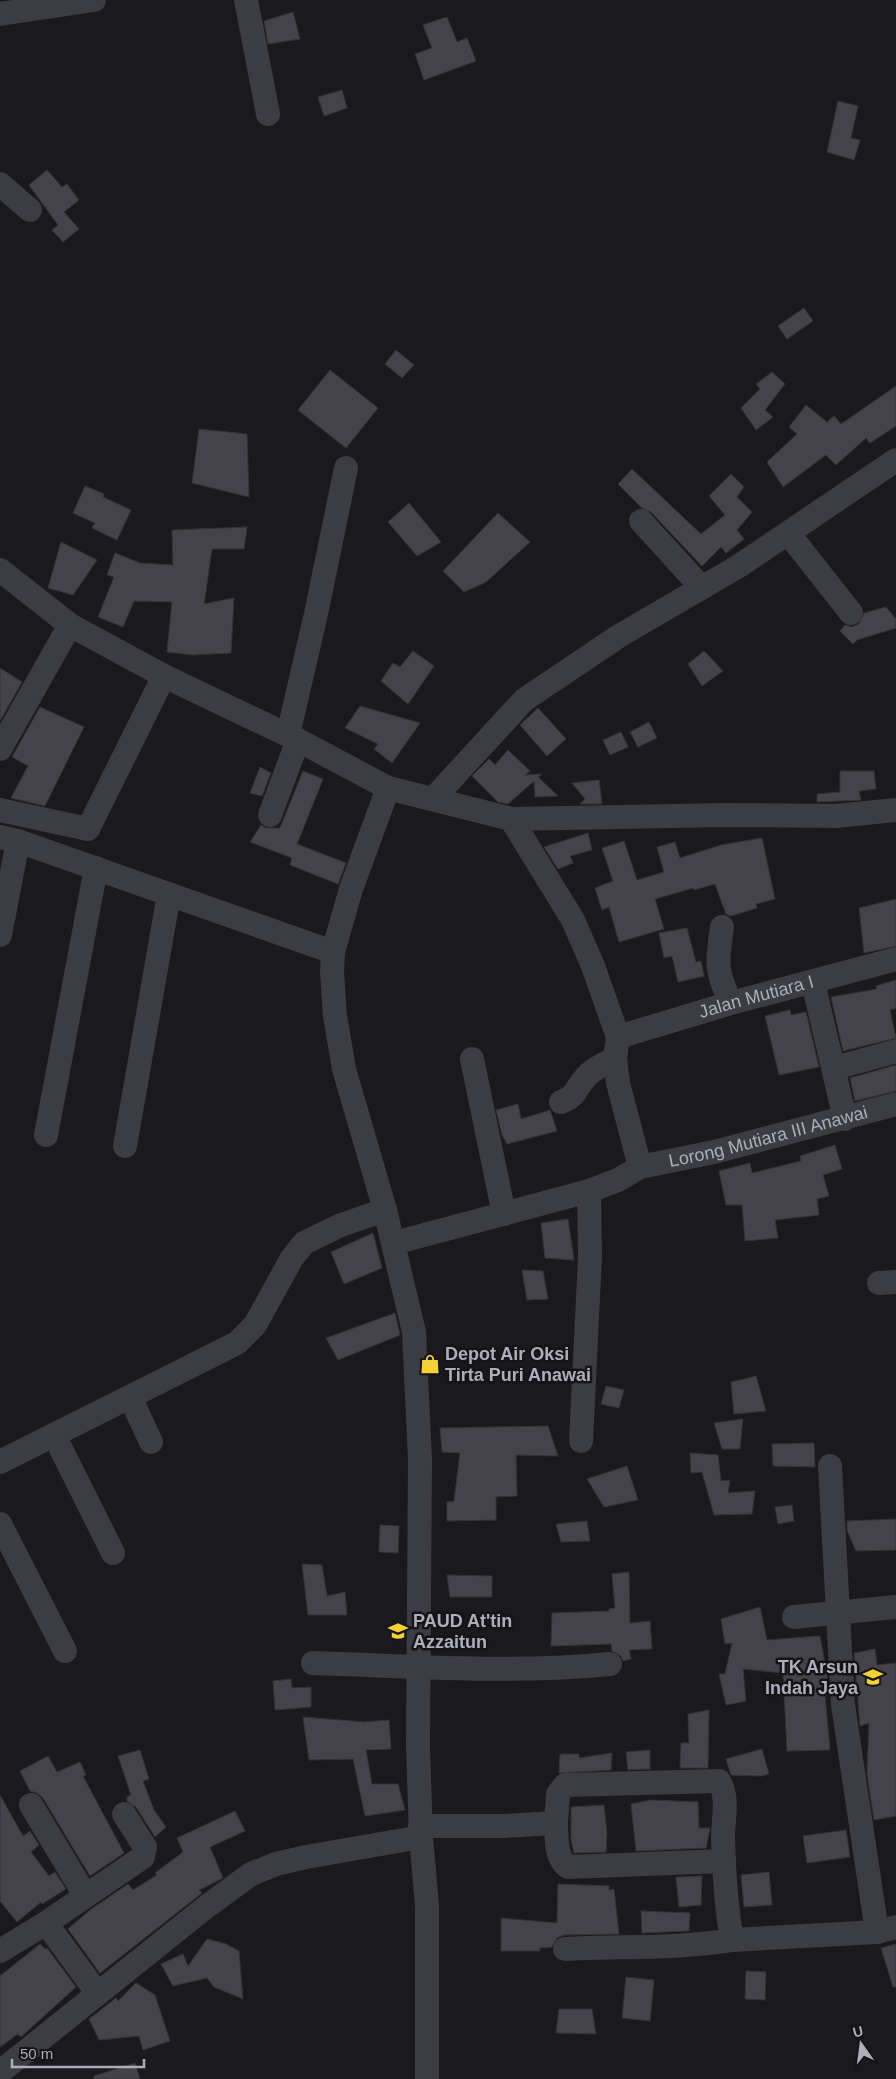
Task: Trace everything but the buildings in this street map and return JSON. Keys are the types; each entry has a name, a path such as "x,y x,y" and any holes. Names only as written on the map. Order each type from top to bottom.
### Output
{"street":[{"path":"0,14 94,0"},
{"path":"246,0 268,114"},
{"path":"0,184 30,210"},
{"path":"433,799 524,700 619,636 702,588 788,533 896,460"},
{"path":"270,815 293,738 346,468"},
{"path":"641,521 702,588"},
{"path":"788,533 851,613"},
{"path":"0,570 70,625 164,676 293,738 388,788 511,819 726,815 836,816 896,810"},
{"path":"0,749 70,625"},
{"path":"0,810 88,829 164,676"},
{"path":"388,788 351,889 333,952 332,972 335,1016 344,1069 385,1210 414,1332 420,1459 417,1606 419,1668 418,1746 420,1832 427,1906 427,2079"},
{"path":"394,1244 589,1191 629,1175 640,1166 618,1083 616,1048 593,966 573,920 511,819"},
{"path":"0,935 9,839 333,952"},
{"path":"46,1135 96,868"},
{"path":"125,1146 169,894"},
{"path":"722,927 717,962 722,984 731,1003"},
{"name":"Jalan Mutiara I","path":"561,1102 579,1090 584,1079 616,1048 731,1003 896,959"},
{"path":"813,982 835,1068 845,1119"},
{"path":"835,1068 896,1051"},
{"path":"472,1059 504,1214"},
{"name":"Lorong Mutiara III Anawai","path":"640,1166 714,1152 896,1104"},
{"path":"581,1441 590,1257 589,1191"},
{"path":"0,1462 237,1343 255,1325 292,1258 304,1243 341,1225 385,1210"},
{"path":"130,1398 151,1442"},
{"path":"54,1435 114,1553"},
{"path":"564,1949 607,1946 694,1946 732,1940 886,1930 843,1705 830,1466"},
{"path":"0,1524 65,1651"},
{"path":"794,1617 896,1607"},
{"path":"313,1663 419,1668 563,1669 610,1664"},
{"path":"724,1861 568,1867 562,1862 560,1856 556,1823 558,1794 565,1784 719,1781 725,1795 724,1861 727,1916 732,1940"},
{"path":"31,1805 85,1895"},
{"path":"2,1946 46,1923 145,1854 145,1847 124,1814"},
{"path":"0,2072 206,1907 251,1874 276,1864 420,1832 556,1823"},
{"path":"46,1923 98,1994"}],"place":[{"name":"Depot Air Oksi Tirta Puri Anawai","path":"430,1364"},
{"name":"PAUD At'tin Azzaitun","path":"398,1631"},
{"name":"TK Arsun Indah Jaya","path":"873,1677"}]}
